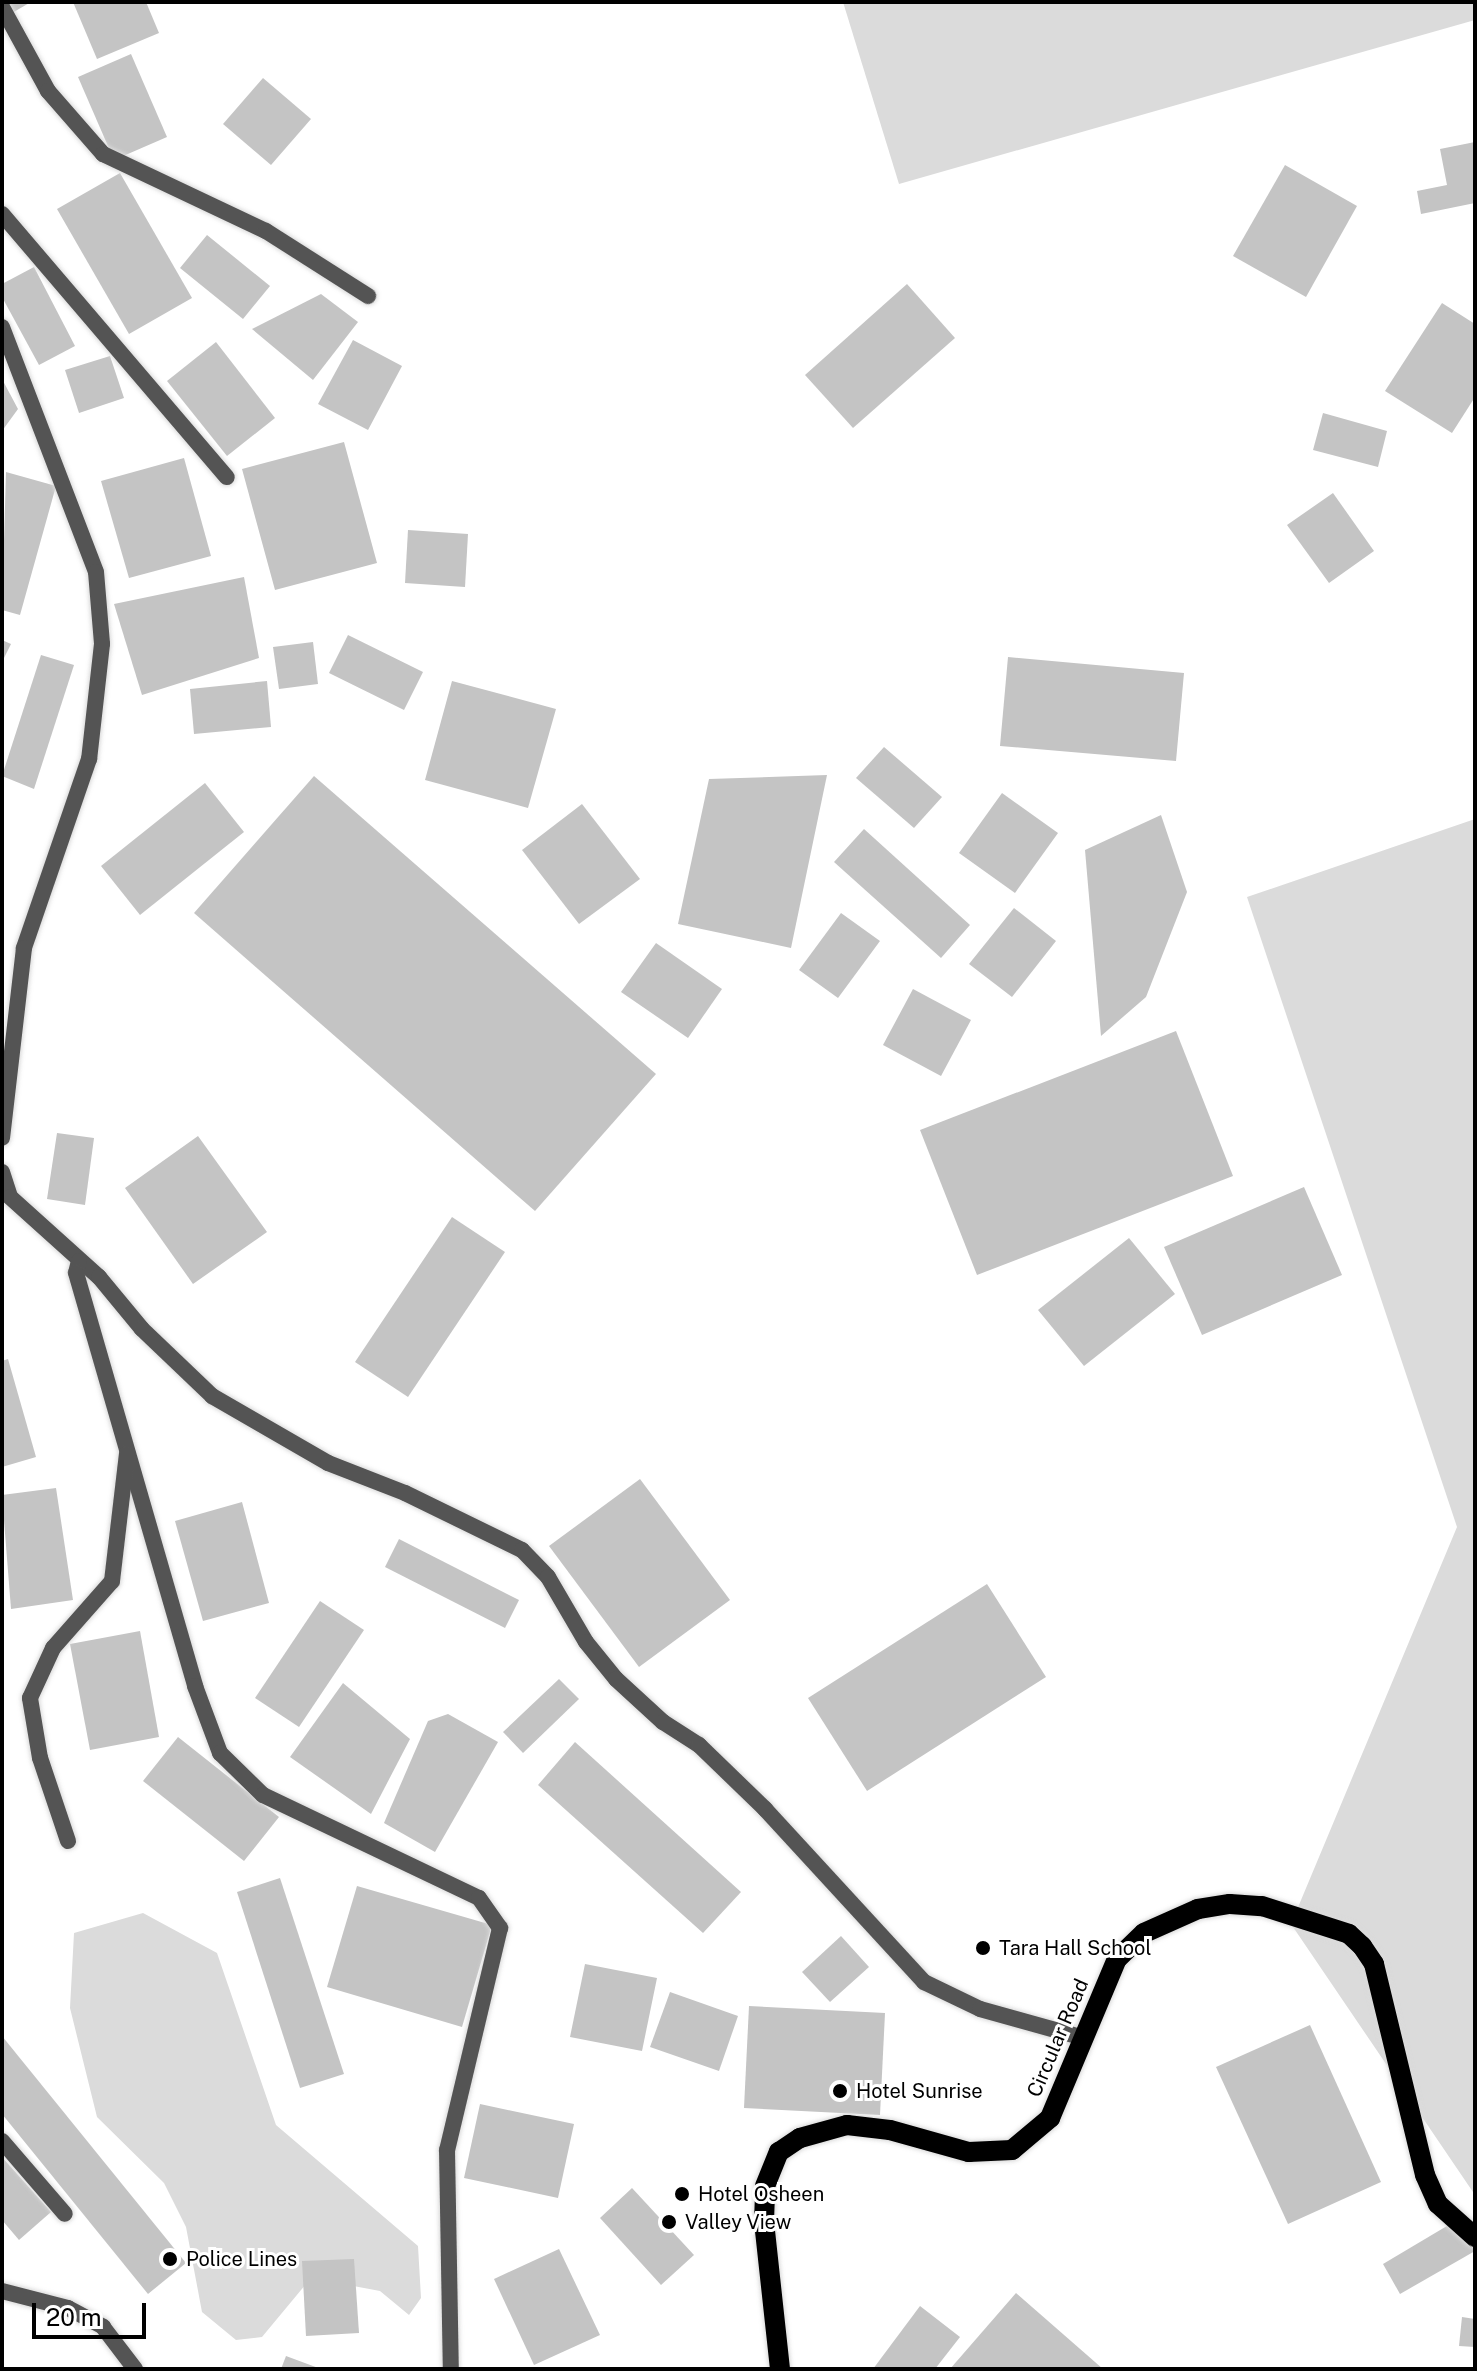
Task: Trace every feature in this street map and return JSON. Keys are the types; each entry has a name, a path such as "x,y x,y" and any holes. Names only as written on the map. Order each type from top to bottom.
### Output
{"main road":[{"name":"Circular Road","path":"780,2369 764,2222 765,2186 779,2152 800,2138 847,2125 890,2130 969,2152 1012,2150 1050,2118 1117,1959 1144,1933 1198,1909 1230,1904 1262,1906 1349,1934 1374,1964 1425,2175 1438,2204 1475,2237"}],"street":[{"path":"2,7 48,91 103,154 266,231 368,296"},
{"path":"2,214 227,477"},
{"path":"2,327 96,572 102,644 89,759 24,948 2,1138"},
{"path":"2,1172 10,1197 79,1261 212,1396 260,1428 522,1550 548,1577 586,1642 616,1679 663,1722 699,1745 765,1809 924,1982 980,2009 1084,2038"},
{"path":"79,1261 76,1273 128,1444 195,1686 220,1753 263,1795 479,1898 500,1928 447,2150 451,2369"},
{"path":"68,1841 40,1758 30,1698 53,1648 112,1581 128,1444"},
{"path":"2,2141 65,2214"},
{"path":"2,2291 68,2308 103,2327 135,2369"}],"shaded area":[{"path":"843,2 1475,2 1475,20 899,184"},
{"path":"1475,819 1475,2195 1291,1924 1457,1527 1247,897"},
{"path":"143,1913 217,1953 276,2125 418,2246 421,2298 409,2315 380,2291 311,2278 262,2337 236,2340 202,2312 186,2227 164,2183 97,2117 70,2008 74,1933"}],"building":[{"path":"6,2 31,2 12,13"},
{"path":"73,2 146,2 159,33 97,59"},
{"path":"131,54 167,137 114,160 78,77"},
{"path":"263,78 311,119 271,165 223,124"},
{"path":"1475,142 1475,203 1421,214 1417,191 1447,185 1440,149"},
{"path":"1285,165 1357,206 1306,297 1233,256"},
{"path":"120,173 192,298 129,334 57,209"},
{"path":"207,235 270,286 243,319 180,268"},
{"path":"34,267 75,346 39,365 2,297 2,284"},
{"path":"907,284 955,338 853,428 805,375"},
{"path":"321,294 358,322 313,380 252,329"},
{"path":"1442,303 1475,324 1475,397 1452,433 1385,391"},
{"path":"353,340 402,366 368,430 318,404"},
{"path":"216,342 275,418 227,456 167,381"},
{"path":"110,356 124,398 79,413 65,370"},
{"path":"2,379 18,409 2,431"},
{"path":"1323,413 1387,431 1378,467 1313,450"},
{"path":"344,442 377,563 275,590 242,469"},
{"path":"184,458 211,556 129,578 101,481"},
{"path":"6,472 56,486 20,615 2,610"},
{"path":"1333,493 1374,551 1329,583 1287,525"},
{"path":"408,530 468,534 465,587 405,583"},
{"path":"244,577 259,658 142,695 114,604"},
{"path":"348,635 423,672 404,710 329,673"},
{"path":"2,640 11,644 2,662"},
{"path":"313,642 318,684 279,689 273,647"},
{"path":"41,655 74,665 34,789 2,776"},
{"path":"1008,657 1184,673 1176,761 1000,746"},
{"path":"267,681 271,727 194,734 190,689"},
{"path":"452,681 556,709 528,808 425,780"},
{"path":"884,747 942,797 914,828 856,778"},
{"path":"827,775 791,948 678,924 709,779"},
{"path":"314,776 656,1074 535,1211 194,913"},
{"path":"205,783 244,832 140,915 101,866"},
{"path":"1002,793 1058,833 1015,893 959,853"},
{"path":"582,804 640,879 579,924 522,850"},
{"path":"1161,815 1187,892 1146,997 1101,1036 1085,850"},
{"path":"864,829 970,925 941,958 834,862"},
{"path":"1014,908 1056,941 1012,997 969,964"},
{"path":"841,913 880,941 838,998 799,970"},
{"path":"656,943 722,989 688,1038 621,992"},
{"path":"913,989 971,1020 941,1076 883,1045"},
{"path":"1176,1031 1233,1176 977,1275 920,1130"},
{"path":"57,1133 94,1138 85,1205 47,1199"},
{"path":"198,1136 267,1232 193,1284 125,1188"},
{"path":"1304,1187 1342,1275 1202,1335 1164,1247"},
{"path":"452,1217 505,1252 408,1397 355,1362"},
{"path":"1129,1238 1175,1294 1084,1366 1038,1310"},
{"path":"8,1359 36,1457 2,1467 2,1361"},
{"path":"640,1479 730,1600 639,1667 549,1546"},
{"path":"56,1488 73,1600 11,1609 2,1495"},
{"path":"242,1502 269,1603 203,1621 175,1521"},
{"path":"399,1539 519,1600 505,1628 385,1567"},
{"path":"987,1584 1046,1677 867,1791 808,1698"},
{"path":"320,1601 364,1630 299,1727 255,1698"},
{"path":"140,1631 159,1737 90,1750 70,1644"},
{"path":"559,1679 579,1699 523,1753 503,1732"},
{"path":"343,1683 410,1739 371,1814 290,1757"},
{"path":"448,1714 498,1742 435,1852 384,1823 428,1721"},
{"path":"178,1737 279,1817 244,1861 143,1781"},
{"path":"575,1742 741,1892 703,1933 538,1785"},
{"path":"280,1878 344,2074 300,2088 237,1892"},
{"path":"357,1886 492,1925 462,2027 327,1987"},
{"path":"841,1936 869,1967 830,2002 802,1972"},
{"path":"585,1964 657,1978 642,2051 570,2037"},
{"path":"670,1992 738,2016 719,2071 650,2047"},
{"path":"749,2006 885,2013 880,2115 744,2108"},
{"path":"1310,2025 1381,2182 1288,2224 1216,2067"},
{"path":"2,2036 186,2263 148,2294 2,2114"},
{"path":"480,2104 574,2124 558,2198 464,2178"},
{"path":"2,2157 51,2212 19,2240 2,2220"},
{"path":"632,2188 694,2255 661,2285 600,2218"},
{"path":"1457,2220 1475,2251 1400,2294 1383,2264"},
{"path":"559,2249 600,2335 534,2365 494,2279"},
{"path":"354,2259 359,2333 306,2336 302,2261"},
{"path":"1016,2293 1103,2369 950,2369"},
{"path":"920,2306 960,2337 935,2369 873,2369"},
{"path":"1462,2317 1475,2319 1475,2347 1459,2346"},
{"path":"286,2356 321,2369 281,2369"}],"place":[{"name":"Tara Hall School","path":"983,1948"},
{"name":"Hotel Sunrise","path":"840,2091"},
{"name":"Hotel Osheen","path":"682,2194"},
{"name":"Valley View","path":"669,2222"},
{"name":"Police Lines","path":"170,2259"}]}
